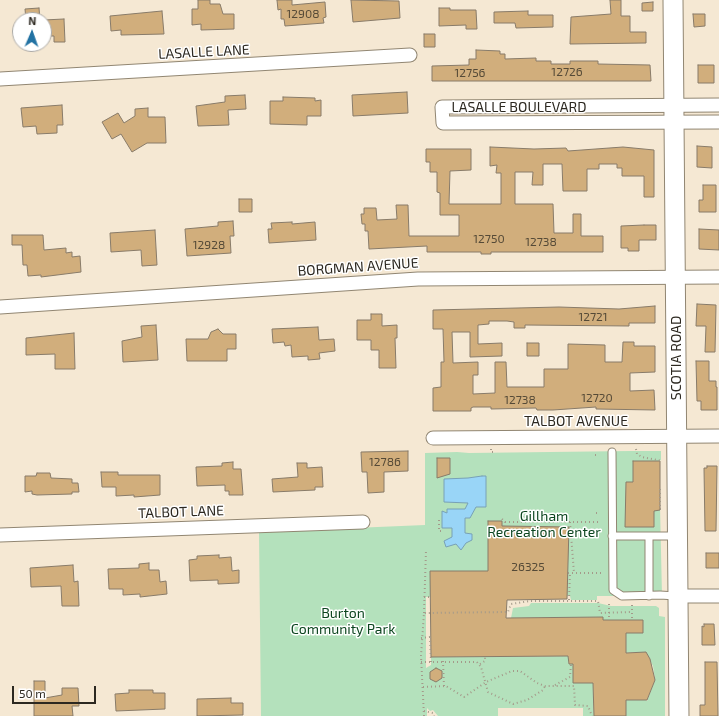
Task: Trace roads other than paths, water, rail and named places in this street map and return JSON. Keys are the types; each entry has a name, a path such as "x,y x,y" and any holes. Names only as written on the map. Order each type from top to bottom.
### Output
{"street":[{"name":"SCOTIA ROAD","path":"673,0 679,716"},
{"name":"LASALLE LANE","path":"0,79 410,55"},
{"name":"LASALLE BOULEVARD","path":"719,105 674,114 443,123 442,107 674,114 719,122"},
{"name":"BORGMAN AVENUE","path":"0,307 418,279 719,277"},
{"name":"TALBOT AVENUE","path":"433,438 719,436"},
{"name":"TALBOT LANE","path":"0,535 363,522"},
{"path":"678,596 719,596"}],"lane":[{"path":"612,452 613,590 622,596 678,596"},
{"path":"612,536 678,536"},
{"path":"649,536 649,596"}],"water":[{"path":"486,476 486,507 476,507 470,518 465,518 465,533 472,534 472,540 466,543 461,550 456,544 446,547 444,541 452,537 452,528 442,528 442,511 447,513 447,509 465,509 468,503 444,502 444,479"}],"park label":[{"name":"Gillham Recreation Center","path":"544,524"},
{"name":"Burton Community Park","path":"343,622"}]}
